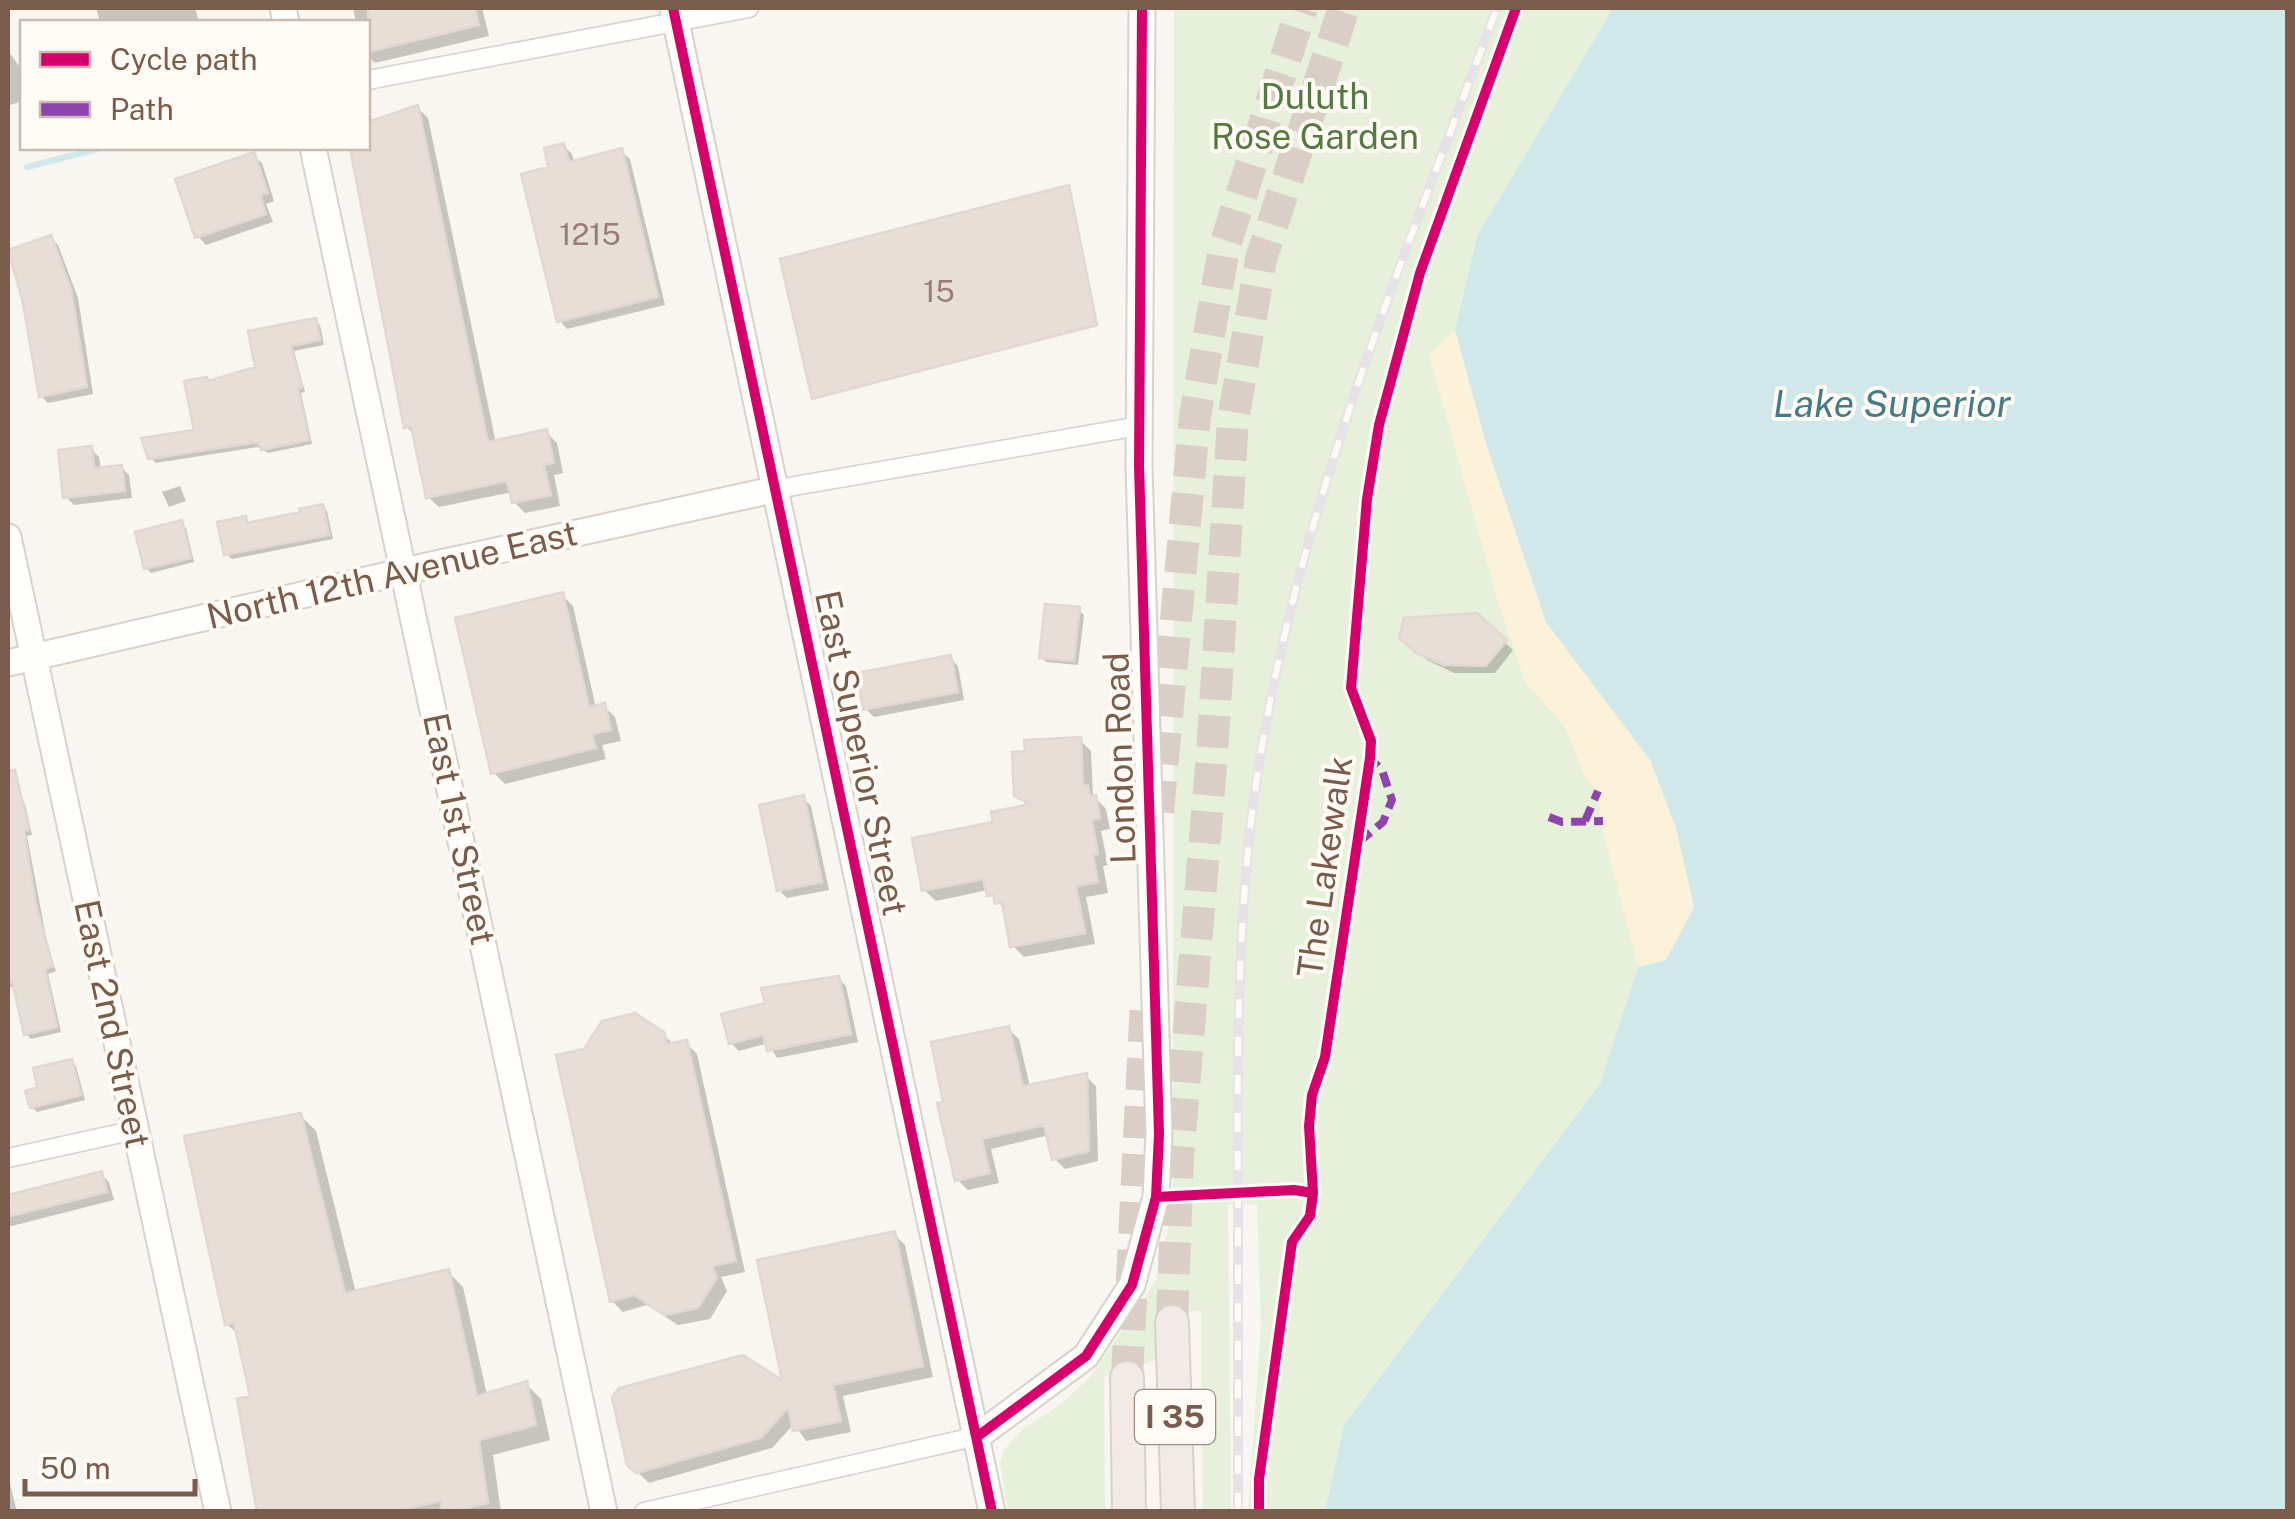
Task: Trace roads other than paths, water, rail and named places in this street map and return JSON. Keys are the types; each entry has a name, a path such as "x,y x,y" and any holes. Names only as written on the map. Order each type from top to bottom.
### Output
{"highway":[{"name":"I 35","path":"1172,1322 1178,1512"},
{"name":"I 35","path":"1127,1378 1129,1512"}],"street":[{"path":"370,80 674,14 749,8"},
{"name":"London Road","path":"978,1436 1086,1356 1132,1285 1156,1196 1159,1134 1140,426 1142,8"},
{"name":"East Superior Street","path":"674,14 992,1512"},
{"name":"East 1st Street","path":"313,150 604,1512"},
{"path":"777,490 1140,426"},
{"name":"North 12th Avenue East","path":"8,663 777,490"},
{"name":"East 2nd Street","path":"8,537 218,1512"},
{"path":"8,1158 135,1130"},
{"path":"644,1512 978,1436"}],"water":[{"name":"Lake Superior","path":"1613,8 2287,8 2287,1511 1325,1511 1344,1425 1600,1084 1638,967 1666,960 1694,907 1676,828 1650,760 1546,622 1487,447 1455,330 1478,234"}],"waterway":[{"path":"27,167 93,150"}],"tunnel":[{"path":"1158,812 1195,416 1224,248 1302,8"},
{"path":"1172,1322 1178,1158 1212,754 1233,420 1261,259 1344,8"},
{"path":"1127,1378 1146,1000"}],"railway":[{"path":"1238,1512 1240,969 1250,830 1266,723 1289,618 1349,412 1497,8"}],"park label":[{"name":"Duluth Rose Garden","path":"1315,117"}]}
